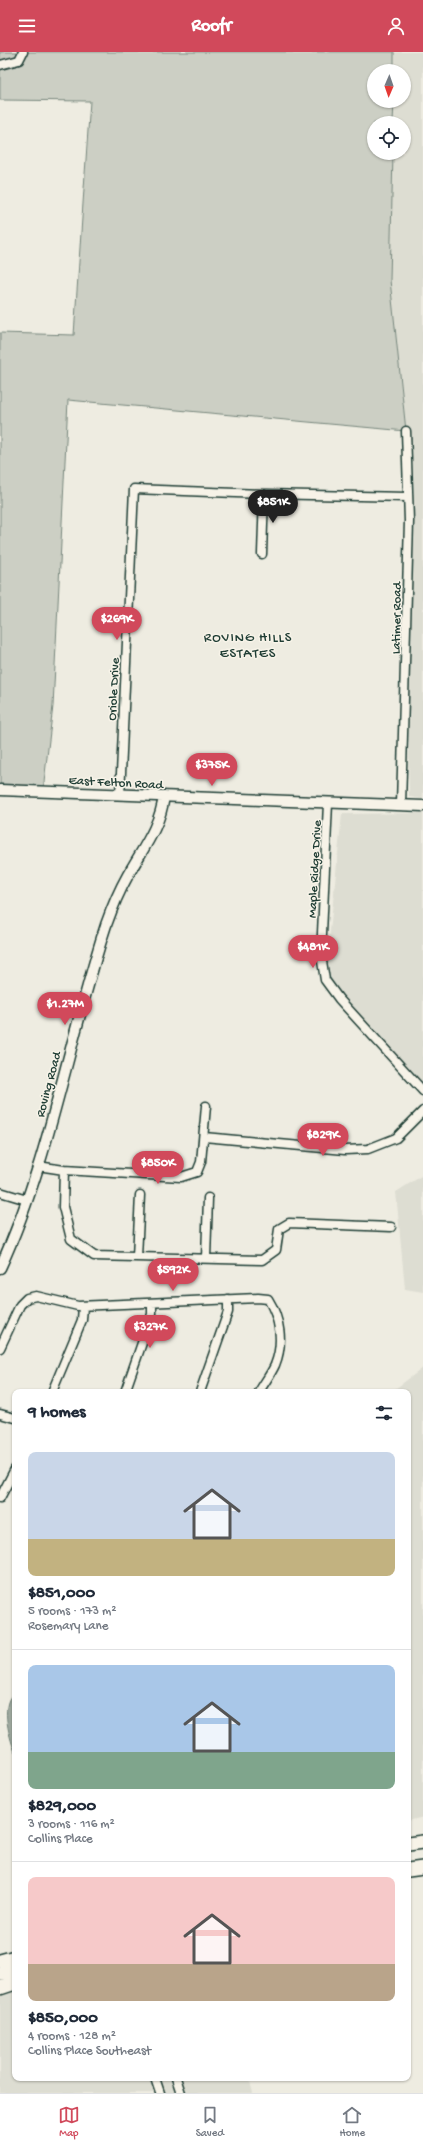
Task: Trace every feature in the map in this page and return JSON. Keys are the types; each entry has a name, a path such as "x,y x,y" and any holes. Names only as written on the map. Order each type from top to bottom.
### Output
{"highway":[{"path":"411,1844 423,1842"},
{"path":"411,1870 423,1868"},
{"path":"0,1961 12,1957"},
{"path":"0,1974 12,1971"},
{"path":"0,1988 12,1985"}],"street":[{"path":"0,64 19,60 23,52"},
{"name":"Latimer Road","path":"401,805 407,644 409,521 406,431"},
{"name":"Oriole Drive","path":"120,794 134,489 264,494"},
{"path":"262,554 264,494 407,497"},
{"name":"East Felton Road","path":"0,790 423,806"},
{"name":"Roving Road","path":"0,1268 38,1166 106,926 121,890 154,833 161,814 164,796"},
{"name":"Maple Ridge Drive","path":"328,803 321,955 325,980 362,1025 423,1091"},
{"path":"38,1166 64,1170 181,1177 197,1172 201,1162 206,1106"},
{"path":"204,1137 345,1150 368,1149 396,1138 423,1111"},
{"path":"64,1170 62,1207 71,1239 94,1256 262,1260 276,1250 279,1229 289,1223 391,1227"},
{"path":"0,1192 26,1200"},
{"path":"137,1257 140,1195"},
{"path":"206,1258 208,1198"},
{"path":"0,1348 20,1305 27,1298 36,1296 83,1306 268,1299 275,1310 279,1325 279,1348 275,1365 261,1389"},
{"path":"201,1389 228,1312 228,1300"},
{"path":"127,1389 152,1314 152,1303"},
{"path":"53,1389 82,1320 83,1306"},
{"path":"0,1414 12,1417"},
{"path":"0,1498 11,1485"},
{"path":"156,2081 160,2093"},
{"path":"177,2081 181,2093"}],"shaded area":[{"path":"0,52 394,52 394,64 367,64 367,108 394,108 393,116 367,116 367,160 393,160 390,280 406,431 68,400 53,706 43,791 0,790 0,333 74,335 90,101 0,100"},
{"path":"394,52 423,52 423,799 409,797 406,431 390,280 393,160 411,160 411,116 393,116 394,108 411,108 411,64 394,64"},
{"path":"423,813 423,1091 325,980 342,814"},
{"path":"423,1175 423,1292 405,1289 396,1192"},
{"path":"423,1368 423,1817 411,1820 411,1389 395,1389"},
{"path":"12,1695 12,1742 7,1719 7,1710 10,1697"},
{"path":"12,1991 12,2081 250,2081 253,2093 0,2093 0,1994"}],"district":[{"name":"ROVING HILLS ESTATES","path":"248,644"}]}
